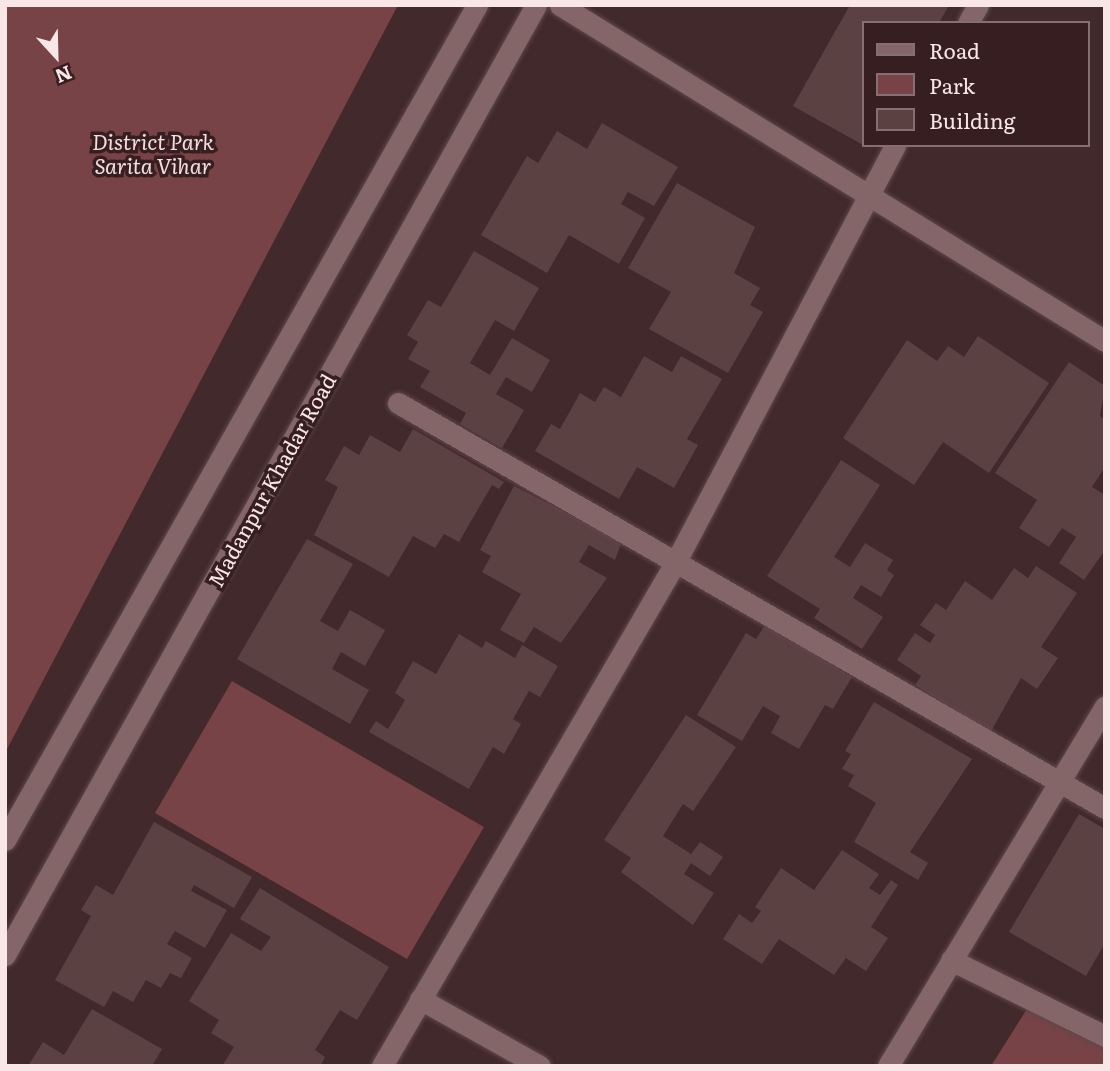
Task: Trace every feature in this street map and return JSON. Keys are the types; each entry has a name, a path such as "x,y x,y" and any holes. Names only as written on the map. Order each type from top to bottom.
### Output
{"street":[{"path":"5,840 477,5"},
{"name":"Madanpur Khadar Road","path":"5,955 536,5"},
{"path":"559,5 864,196 1105,341"},
{"path":"969,21 978,5"},
{"path":"382,1066 675,563 864,196 894,147"},
{"path":"398,403 1105,808"},
{"path":"888,1066 1105,706"},
{"path":"951,960 1105,1036"},
{"path":"420,999 540,1066"}],"green space":[{"name":"District Park Sarita Vihar","path":"5,5 398,5 5,753"},
{"path":"232,681 484,827 407,959 155,813"},
{"path":"1027,1009 1105,1042 1105,1066 991,1066"}],"building":[{"path":"850,5 949,5 940,21 862,21 862,144 793,106"},
{"path":"602,123 678,167 654,206 628,192 621,204 645,218 619,264 569,235 547,273 481,235 527,156 538,163 557,131 587,149"},
{"path":"677,183 755,227 734,273 760,288 750,305 763,312 728,373 649,329 671,292 628,268"},
{"path":"474,251 539,288 514,331 495,320 470,363 490,375 512,338 550,360 532,392 506,377 496,394 524,410 502,448 460,424 466,413 420,387 430,371 408,359 418,342 407,335 428,300 441,307"},
{"path":"978,336 1049,383 989,473 943,442 914,485 843,438 907,340 937,361 948,346 964,357"},
{"path":"644,356 672,372 681,356 722,379 687,439 698,445 674,488 637,467 619,499 535,451 551,424 560,429 580,393 595,402 604,387 621,397"},
{"path":"1069,362 1105,386 1100,416 1105,420 1105,467 1092,487 1105,495 1105,550 1084,580 1059,563 1076,537 1062,528 1049,547 1019,528 1037,500 995,473"},
{"path":"413,429 504,482 499,489 492,485 459,542 444,534 435,548 413,536 389,577 314,535 338,487 325,480 344,446 359,455 370,435 400,452"},
{"path":"841,460 880,485 834,557 850,567 865,543 893,560 887,570 894,575 881,597 861,585 853,598 883,617 862,649 814,618 820,609 767,576"},
{"path":"514,486 622,541 615,560 589,545 579,562 607,578 561,643 534,627 524,643 500,630 521,594 482,572 491,556 480,550"},
{"path":"307,539 353,564 320,621 338,631 350,610 385,630 365,666 341,652 332,669 369,690 350,724 237,659"},
{"path":"1036,566 1077,593 1041,647 1058,658 1037,689 1021,678 990,733 915,685 921,676 897,660 915,633 930,643 935,635 920,625 936,603 946,610 965,581 992,600 1014,568 1028,578"},
{"path":"765,625 852,677 833,709 825,705 799,749 771,733 780,716 763,706 742,741 697,715 746,633 756,639"},
{"path":"459,634 482,648 486,641 515,658 522,645 558,666 540,697 529,691 513,719 521,724 504,754 493,747 469,789 369,732 376,721 388,729 405,700 395,693 413,661 436,674"},
{"path":"874,702 972,759 910,852 928,863 918,880 854,842 876,803 848,786 854,775 842,769 851,754 845,751"},
{"path":"686,715 736,747 693,811 683,804 663,836 691,854 700,842 723,857 710,876 691,863 684,874 714,893 693,925 621,872 631,858 604,840"},
{"path":"1079,814 1105,829 1105,943 1086,976 1009,932"},
{"path":"154,822 252,877 234,908 194,885 191,891 227,910 205,948 175,931 167,944 192,958 181,978 170,973 161,988 146,980 133,1002 113,991 104,1007 55,980 91,916 81,910 96,885 113,895"},
{"path":"842,850 879,874 869,888 880,895 891,880 898,885 871,927 888,938 866,971 846,958 834,975 779,939 762,964 723,939 739,914 752,923 761,911 755,907 781,868 814,890"},
{"path":"260,888 389,967 357,1020 340,1010 315,1050 325,1057 320,1066 222,1066 234,1047 211,1033 219,1020 189,1001 231,933 261,951 271,937 240,919"},
{"path":"92,1009 162,1049 152,1066 28,1066 43,1042 64,1055"}]}
